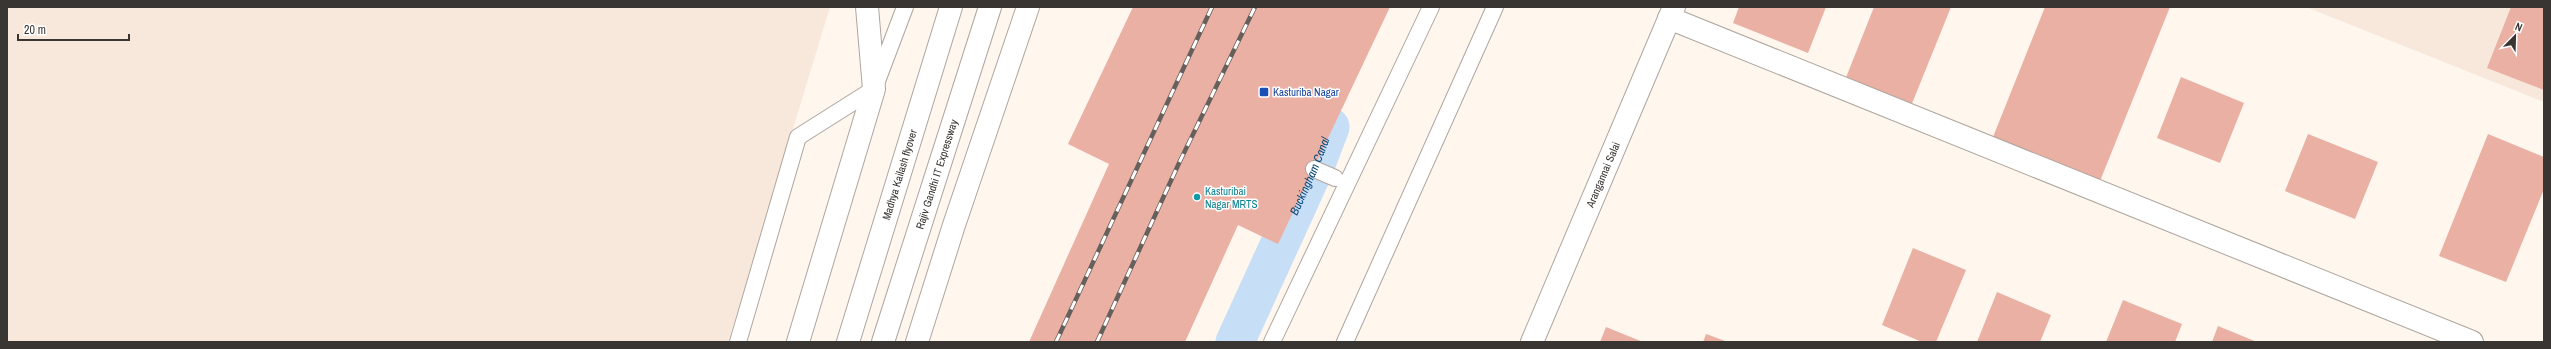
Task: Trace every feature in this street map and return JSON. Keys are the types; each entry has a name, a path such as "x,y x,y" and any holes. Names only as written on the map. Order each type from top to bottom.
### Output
{"street":[{"path":"798,342 874,90 867,7"},
{"name":"Madhya Kailash flyover","path":"848,342 951,7"},
{"name":"Rajiv Gandhi IT Expressway","path":"883,342 990,7"},
{"path":"917,342 954,225 1028,7"},
{"path":"1672,13 2472,342"},
{"name":"Arangannai Salai","path":"1532,342 1672,13"}],"lane":[{"path":"738,342 798,137 874,90 905,7"},
{"path":"1272,342 1430,7"},
{"path":"1345,342 1495,7"},
{"path":"1314,169 1335,178"}],"shaded area":[{"path":"7,7 830,7 728,342 7,342"},
{"path":"2306,7 2544,7 2544,102"}],"building":[{"name":"Kasturibai Nagar MRTS","path":"1133,7 1390,7 1278,244 1238,225 1185,342 1029,342 1109,164 1068,144"},
{"path":"1739,7 1826,7 1808,53 1733,23"},
{"path":"1874,7 1951,7 1911,106 1845,80"},
{"path":"2045,7 2170,7 2100,181 1993,137"},
{"path":"2511,7 2544,7 2544,90 2487,68"},
{"path":"2181,77 2244,103 2220,163 2157,138"},
{"path":"2308,134 2378,162 2355,219 2285,191"},
{"path":"2488,134 2544,157 2544,189 2506,282 2439,256"},
{"path":"1913,248 1966,270 1936,342 1922,342 1882,325"},
{"path":"1997,292 2051,315 2040,342 1977,342"},
{"path":"2123,300 2182,324 2175,342 2106,342"},
{"path":"2218,326 2257,342 2212,342"},
{"path":"1606,327 1643,342 1600,342"},
{"path":"1706,334 1728,342 1703,342"}],"waterway":[{"name":"Buckingham Canal","path":"1235,342 1314,169 1330,127"}],"railway":[{"path":"1056,342 1212,7"},
{"path":"1097,342 1180,161 1255,7"}],"place":[{"name":"Kasturiba Nagar","path":"1264,92"},
{"name":"Kasturibai Nagar MRTS","path":"1197,197"}]}
